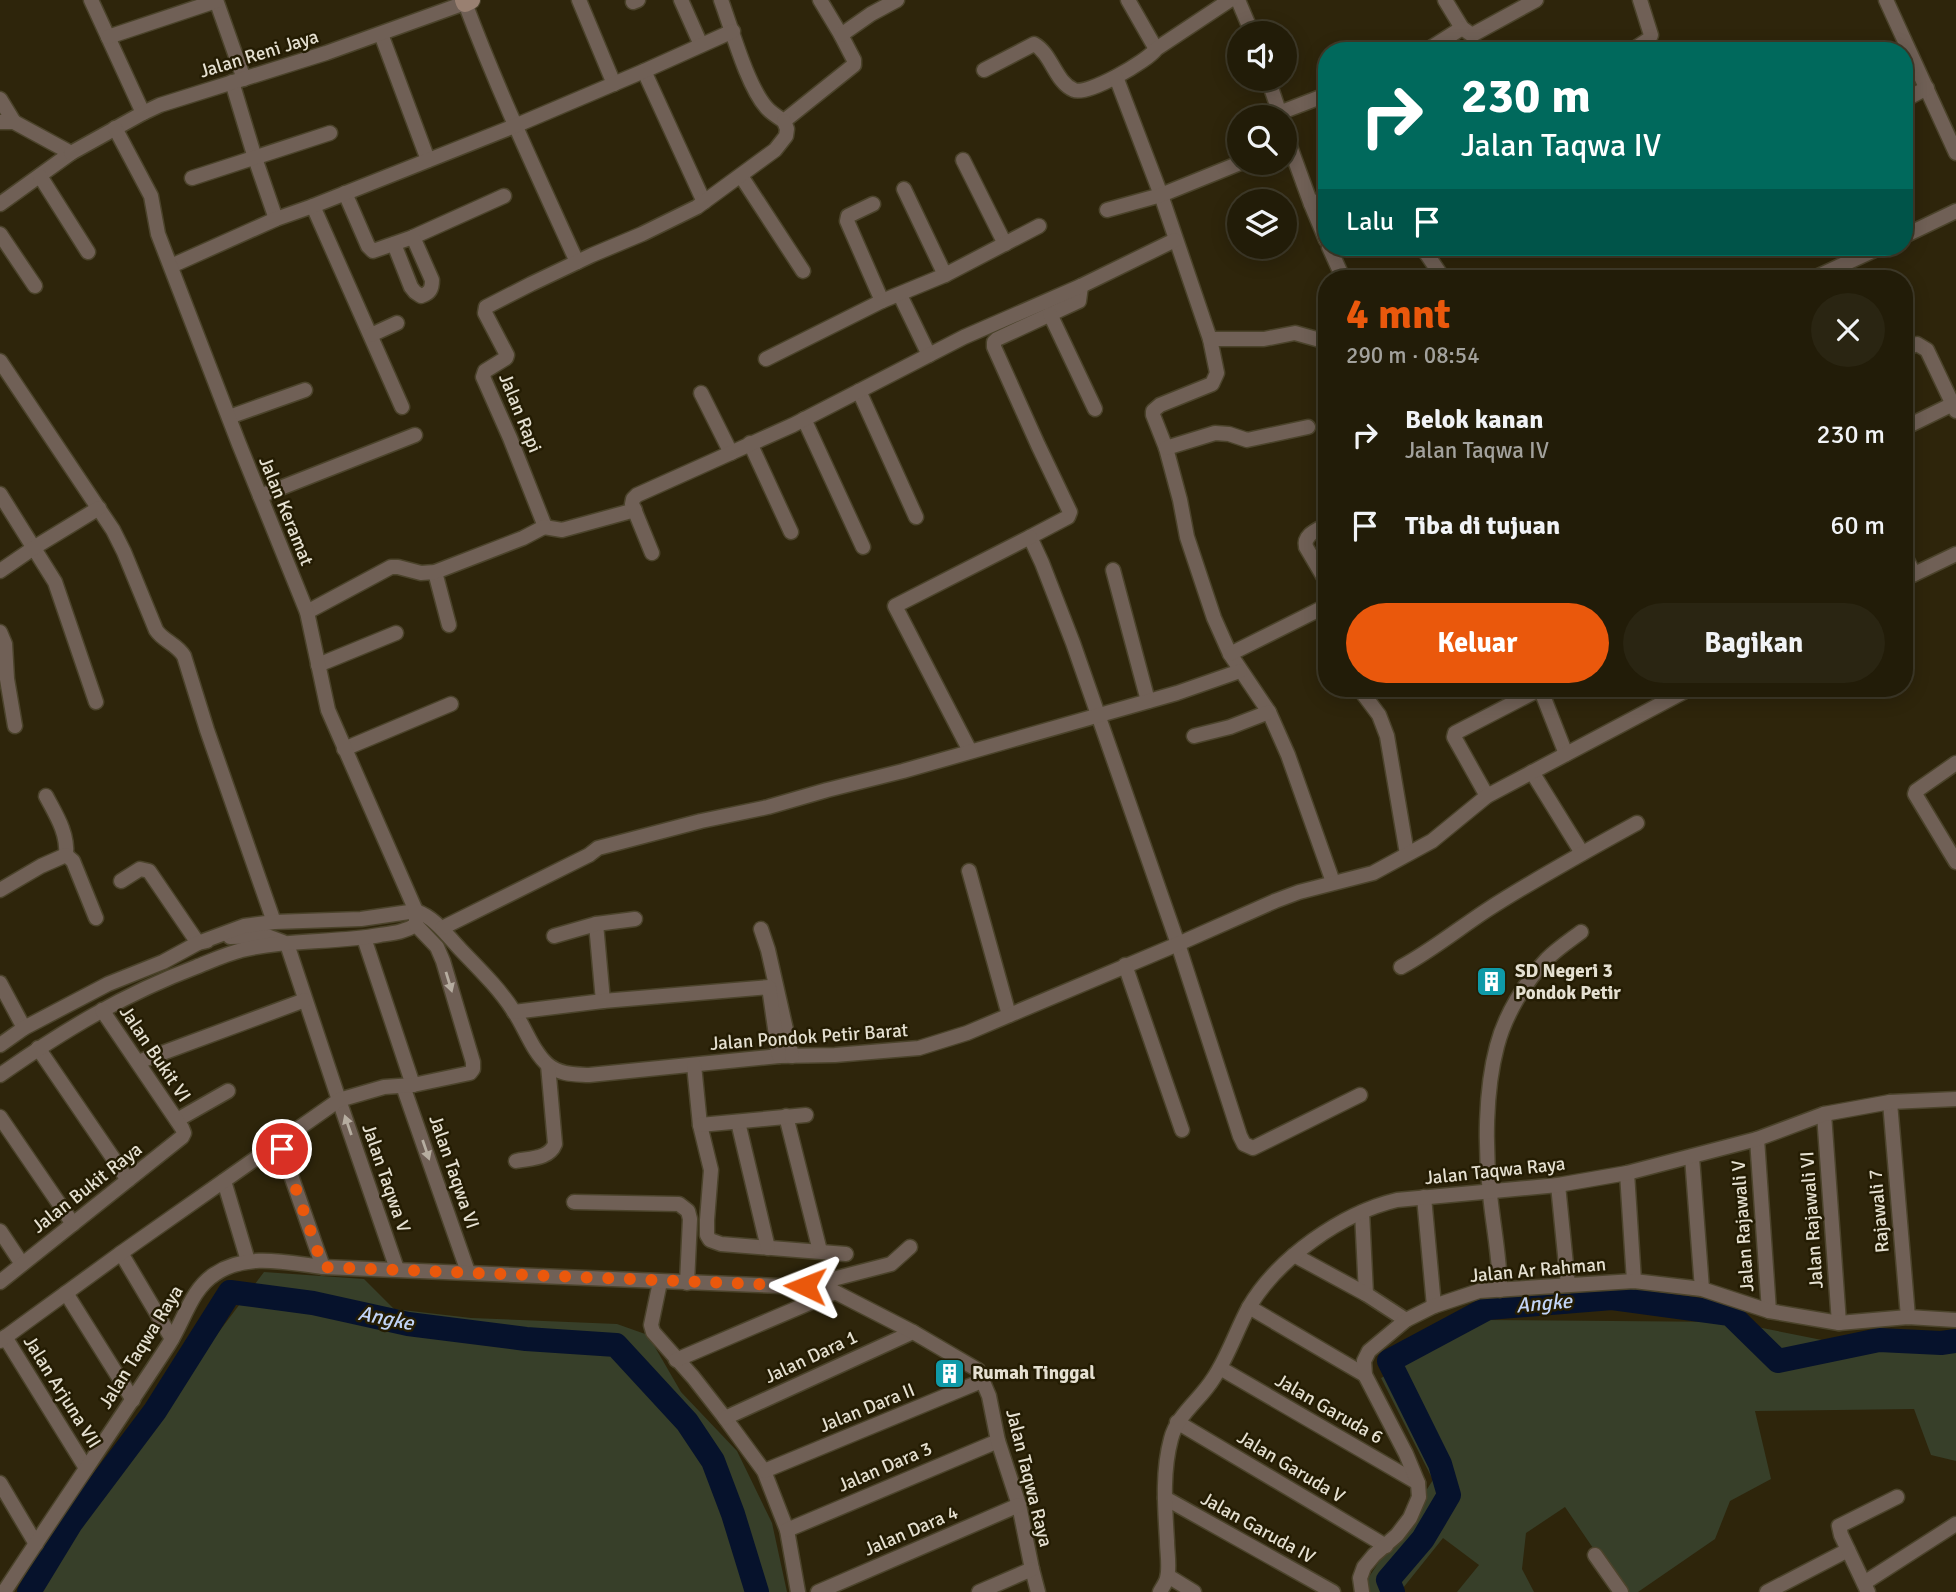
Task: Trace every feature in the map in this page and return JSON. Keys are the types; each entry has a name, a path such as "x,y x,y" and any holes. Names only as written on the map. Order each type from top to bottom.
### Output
{"street":[{"path":"91,0 143,113"},
{"path":"579,0 614,84"},
{"path":"681,0 701,45"},
{"path":"721,0 757,94 766,107 784,121 854,65 841,35 820,0"},
{"path":"841,35 861,20 897,0"},
{"path":"1128,0 1156,49"},
{"path":"984,70 1034,44 1041,49 1061,79 1075,91 1082,91 1116,77 1230,0"},
{"path":"1238,0 1247,21"},
{"path":"1445,0 1462,28 1472,35 1536,0"},
{"path":"1640,0 1651,35 1644,42"},
{"path":"1886,0 1906,42"},
{"path":"108,37 216,1 238,80 255,158 276,219"},
{"path":"466,1 494,80 517,125 577,262"},
{"name":"Jalan Reni Jaya","path":"0,204 71,153 160,105 381,34 466,1"},
{"path":"1440,42 1462,28"},
{"path":"171,266 276,219 517,125 733,31"},
{"path":"381,34 428,160"},
{"path":"1913,58 1956,153"},
{"path":"645,71 704,202"},
{"path":"1116,77 1161,195 1210,339 1217,373 1212,384 1160,405 1153,411 1180,500 1186,537 1214,618 1230,654 1269,712 1288,755 1333,882"},
{"path":"1913,95 1927,88"},
{"path":"1297,108 1318,98"},
{"path":"0,99 7,122 71,153"},
{"name":"Jalan Rapi","path":"544,527 483,377 485,371 507,355 484,310 488,305 642,234 704,202 775,150 783,141 786,129 784,121"},
{"name":"Jalan Keramat","path":"115,128 151,196 158,234 307,612 328,710 360,780 416,918"},
{"path":"192,178 330,133"},
{"path":"963,160 1005,244"},
{"path":"1107,210 1161,195 1227,168"},
{"path":"1297,168 1318,221"},
{"path":"40,176 88,252"},
{"path":"741,176 803,271"},
{"path":"904,189 945,275"},
{"path":"345,193 370,250 373,251 413,237 503,197"},
{"path":"1311,204 1318,201"},
{"path":"873,204 848,216 847,221 882,301"},
{"path":"313,206 402,407"},
{"path":"1913,232 1956,211"},
{"path":"766,359 882,301 945,275 1039,226"},
{"path":"0,234 35,286"},
{"path":"394,244 411,287 421,296 428,294 432,280 413,237"},
{"path":"652,553 632,499 637,495 804,419 964,337 1081,286 1175,240"},
{"path":"1831,270 1862,256"},
{"path":"970,751 895,606 1068,517 1070,512 994,342 1079,301 1081,286"},
{"path":"900,295 929,355"},
{"path":"1050,314 1096,409"},
{"path":"371,335 397,323"},
{"path":"1210,339 1264,339 1295,334 1318,340"},
{"path":"1913,346 1917,344 1927,350 1954,407 1913,424"},
{"path":"0,361 99,509 124,552 156,630 184,656 274,922"},
{"path":"229,417 305,390"},
{"path":"859,391 916,517"},
{"path":"701,393 731,453"},
{"path":"804,419 863,547"},
{"path":"1166,448 1215,433 1247,440 1308,427"},
{"path":"260,496 415,435"},
{"path":"750,443 790,533"},
{"path":"0,494 55,582 96,702"},
{"path":"0,571 99,509"},
{"path":"307,612 391,567 421,573 435,572 523,538 544,527 562,530 635,510"},
{"path":"1318,530 1307,537 1305,542 1318,567"},
{"path":"1030,537 1073,643 1178,944 1244,1144 1253,1148 1360,1095"},
{"path":"1913,575 1956,554"},
{"path":"1113,570 1148,701"},
{"path":"435,572 449,625"},
{"path":"1230,654 1318,610"},
{"path":"0,632 6,653 15,726"},
{"path":"318,665 396,633"},
{"path":"442,928 589,855 598,848 768,807 1177,693 1240,671"},
{"path":"1366,697 1379,715 1387,736 1407,854"},
{"path":"1487,796 1454,737 1455,733 1524,697"},
{"path":"1544,697 1566,754"},
{"name":"Jalan Pondok Petir Barat","path":"548,1065 565,1074 589,1075 785,1056 919,1048 967,1033 1275,901 1333,882 1373,873 1432,841 1487,796 1674,697"},
{"path":"344,749 451,704"},
{"path":"1194,736 1230,727 1269,712"},
{"path":"1956,763 1916,791 1915,797 1951,843 1956,862"},
{"path":"1532,772 1582,853"},
{"path":"46,796 67,842 66,855"},
{"path":"1401,967 1489,909 1637,823"},
{"path":"0,890 66,855"},
{"path":"66,855 73,861 96,918"},
{"path":"121,880 140,869 149,871 198,943"},
{"path":"969,871 1009,1015"},
{"path":"0,1045 24,1028 108,984 163,962 198,943 244,926 274,922 416,918 426,915 493,981 548,1065 555,1143 547,1155 516,1161"},
{"path":"0,1075 38,1048 102,1010 151,985 240,950 364,938 406,930 416,918"},
{"path":"3,1339 279,1140 339,1100 384,1087 470,1073 473,1062 443,961 437,947 416,918"},
{"path":"554,936 596,924 635,919"},
{"path":"596,924 604,1001"},
{"path":"761,929 768,950 785,1056"},
{"path":"1500,1290 1489,1190 1486,1132 1497,1046 1507,1019 1527,984 1554,953 1581,932"},
{"path":"198,943 237,935 267,936 287,944"},
{"name":"Jalan Taqwa VI","path":"364,938 468,1272"},
{"name":"Jalan Taqwa V","path":"287,944 397,1269"},
{"path":"1125,965 1182,1130"},
{"path":"0,983 24,1028"},
{"path":"514,1012 604,1001 769,987 785,1056"},
{"path":"138,1062 305,1000"},
{"name":"Jalan Bukit VI","path":"102,1010 177,1120"},
{"path":"38,1048 128,1180"},
{"path":"694,1065 700,1125 711,1170 707,1220 710,1240 721,1244 846,1254"},
{"path":"177,1120 228,1091"},
{"name":"Jalan Taqwa Raya","path":"1160,1592 1168,1576 1165,1497 1168,1456 1177,1422 1211,1383 1250,1307 1267,1281 1294,1255 1325,1233 1362,1212 1386,1203 1489,1190 1558,1185 1627,1173 1756,1139 1824,1114 1890,1102 1956,1100"},
{"name":"Rajawali 7","path":"1890,1102 1908,1317"},
{"name":"Jalan Rajawali VI","path":"1824,1114 1839,1323"},
{"path":"700,1125 806,1115"},
{"path":"786,1116 820,1251"},
{"path":"0,1117 73,1224"},
{"name":"Jalan Bukit Raya","path":"0,1282 182,1137 184,1133 177,1120"},
{"path":"738,1122 768,1248"},
{"name":"Jalan Rajawali V","path":"1756,1139 1769,1311"},
{"path":"279,1140 323,1267"},
{"path":"1692,1157 1702,1289"},
{"path":"1627,1173 1633,1281"},
{"path":"224,1181 248,1261"},
{"path":"1558,1185 1568,1285"},
{"path":"1424,1197 1434,1306"},
{"path":"574,1202 679,1203 688,1211 690,1219 687,1283"},
{"path":"1362,1212 1367,1294"},
{"path":"0,1231 22,1264"},
{"path":"805,1286 891,1264 911,1247"},
{"path":"121,1253 173,1339"},
{"path":"1294,1255 1367,1294 1406,1320"},
{"name":"Jalan Taqwa Raya","path":"4,1592 173,1339 204,1282 215,1273 248,1261 323,1267 805,1286 835,1292 913,1332 978,1370 984,1380 998,1441 1019,1505 1038,1592"},
{"name":"Jalan Ar Rahman","path":"1365,1375 1364,1361 1369,1351 1406,1320 1434,1306 1479,1291 1633,1281 1702,1289 1769,1311 1839,1323 1908,1317 1956,1320"},
{"path":"660,1282 651,1325 653,1332 726,1418 764,1471 787,1530 798,1592"},
{"path":"676,1360 835,1292"},
{"path":"66,1293 133,1400"},
{"path":"1250,1307 1365,1375 1418,1483 1419,1497 1410,1518 1398,1535 1364,1567 1360,1578 1362,1592"},
{"name":"Jalan Dara 1","path":"726,1418 913,1332"},
{"name":"Jalan Arjuna VII","path":"3,1339 86,1468"},
{"name":"Jalan Garuda 6","path":"1220,1368 1418,1483"},
{"name":"Jalan Dara II","path":"764,1471 984,1380"},
{"name":"Jalan Garuda V","path":"1177,1422 1385,1546"},
{"name":"Jalan Dara 3","path":"787,1530 998,1441"},
{"path":"0,1483 36,1544"},
{"name":"Jalan Garuda IV","path":"1165,1497 1333,1592"},
{"path":"1897,1497 1841,1524 1839,1530 1866,1587 1956,1524"},
{"name":"Jalan Dara 4","path":"818,1592 1019,1505"},
{"path":"1768,1592 1848,1550"},
{"path":"1595,1555 1621,1592"},
{"path":"979,1592 1032,1569"},
{"path":"1168,1576 1194,1592"}],"green space":[{"path":"264,1272 364,1279 394,1309 471,1318 617,1324 648,1335 681,1392 737,1451 772,1523 787,1592 33,1592 139,1438"},
{"path":"1479,1320 1732,1322 1827,1341 1956,1339 1956,1461 1931,1455 1914,1409 1755,1411 1771,1479 1730,1501 1715,1539 1638,1592 1623,1592 1565,1507 1526,1533 1522,1569 1534,1592 1457,1592 1479,1565 1443,1538 1403,1588 1405,1592 1364,1592 1363,1586 1433,1480 1381,1378"}],"waterway":[{"name":"Angke","path":"29,1592 71,1523 155,1411 230,1292 313,1303 408,1324 526,1339 616,1345 687,1422 713,1461 757,1592"},
{"name":"Angke","path":"1393,1592 1388,1580 1423,1539 1449,1495 1440,1464 1389,1361 1488,1308 1612,1298 1730,1314 1778,1361 1879,1340 1941,1343 1956,1341"}],"place":[{"name":"SD Negeri 3 Pondok Petir","path":"1492,982"},
{"name":"Rumah Tinggal","path":"949,1373"}],"route":[{"path":"282,1149 323,1267 805,1286"}]}
